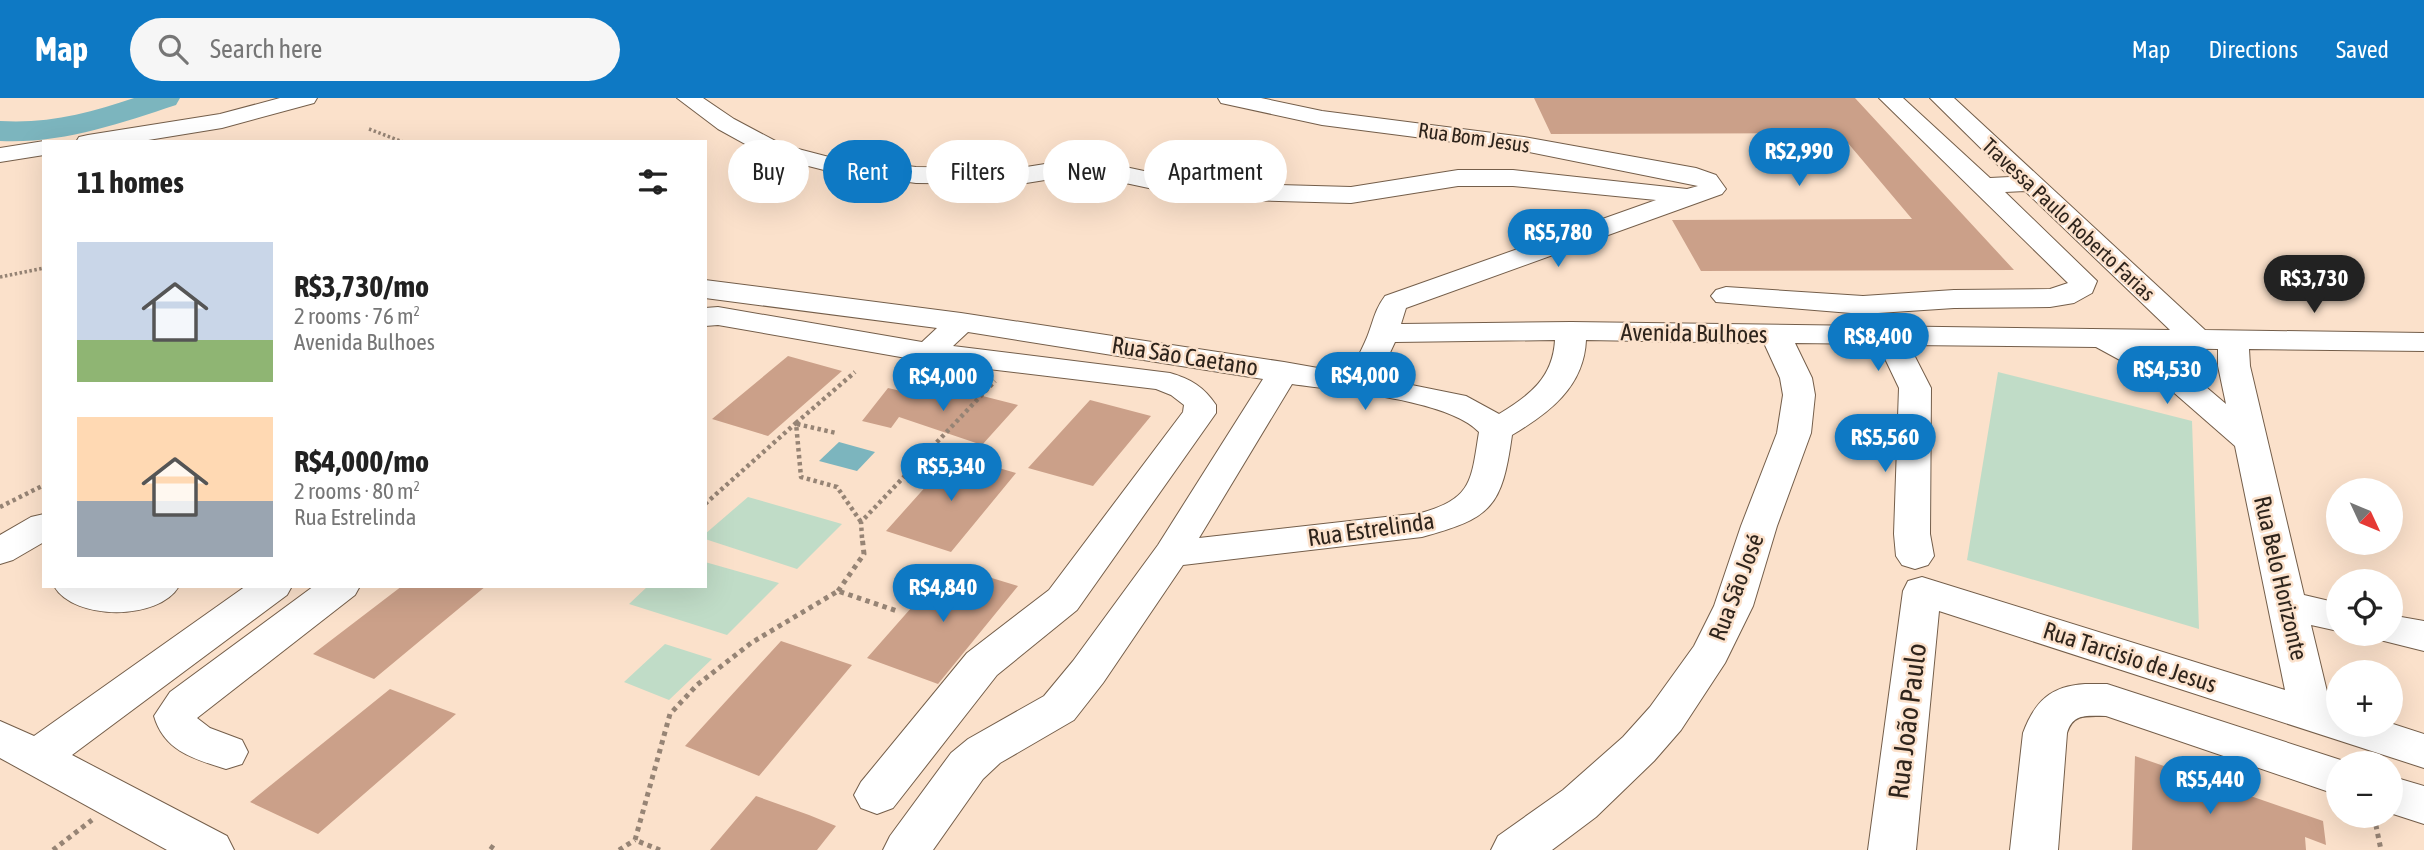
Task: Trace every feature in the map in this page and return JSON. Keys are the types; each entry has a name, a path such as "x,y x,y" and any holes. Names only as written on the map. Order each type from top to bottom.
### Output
{"street":[{"path":"101,140 222,121 306,98"},
{"path":"688,98 726,124 774,150 828,164 903,174 1020,176 1070,168 1102,170 1172,185 1240,192 1351,195 1458,178 1513,178 1701,193"},
{"name":"Rua Bom Jesus","path":"1229,98 1322,118 1433,130 1572,152 1696,176 1707,180 1701,193"},
{"path":"1726,296 1863,305 1954,299 2064,297 2081,287 2084,281 1890,98"},
{"name":"Travessa Paulo Roberto Farias","path":"1941,98 2197,339"},
{"path":"0,155 42,149"},
{"path":"1984,186 2029,183"},
{"path":"1571,331 1572,348 1566,370 1553,390 1534,409 1496,430 1481,415 1455,404 1365,386 1371,359 1395,302 1701,193"},
{"name":"Rua São Caetano","path":"707,289 946,336 1284,371 1365,386"},
{"path":"707,317 946,336 1179,385 1193,393 1200,405 1199,413 1063,600 982,664 877,795"},
{"name":"Avenida Bulhoes","path":"1384,333 1571,331 2104,340 2424,342"},
{"name":"Rua São José","path":"1515,850 1545,831 1615,775 1630,759 1696,677 1728,619 1756,535 1785,461 1798,413 1796,379 1776,335"},
{"name":"Rua João Paulo","path":"1889,335 1915,388 1912,534 1918,573 1892,850"},
{"path":"2104,340 2175,377 2250,442"},
{"name":"Rua Belo Horizonte","path":"2233,341 2234,366 2288,605 2326,707"},
{"path":"907,850 967,766 984,751 1059,708 1088,672 1171,554 1284,371"},
{"name":"Rua Estrelinda","path":"1171,554 1422,525 1455,516 1478,500 1488,483 1496,430"},
{"path":"0,551 42,527"},
{"name":"Rua Tarcisio de Jesus","path":"1918,573 2326,718"},
{"path":"76,588 94,598 116,601 134,598 156,588"},
{"path":"210,850 18,748 270,588"},
{"path":"226,752 186,735 177,726 175,716 185,703 338,588"},
{"path":"2288,605 2326,614"},
{"path":"2403,632 2424,636"},
{"path":"2034,850 2045,733 2050,716 2071,700 2107,700 2326,773"},
{"name":"Rua Tarcisio de Jesus","path":"2382,737 2424,751"},
{"path":"2403,799 2424,806"}],"path":[{"path":"369,129 397,140"},
{"path":"0,276 42,268"},
{"path":"707,502 855,372"},
{"path":"861,522 996,379 983,378"},
{"path":"796,424 836,433"},
{"path":"619,850 635,840 670,714 697,685 751,643 838,591 864,554 861,522 837,487 801,477 796,424"},
{"path":"0,507 42,486"},
{"path":"838,591 897,611"},
{"path":"53,850 117,801"},
{"path":"2376,828 2381,850"},
{"path":"635,840 660,850"}],"green space":[{"path":"1998,372 2192,421 2199,629 1967,560"},
{"path":"748,497 842,524 797,569 707,540 707,532"},
{"path":"707,563 779,583 727,635 629,604 646,588 707,588"},
{"path":"665,644 712,659 669,700 624,682"}],"water":[{"path":"839,442 875,452 857,471 819,461"}],"building":[{"path":"1534,98 1855,98 2014,270 1701,271 1672,220 1912,219 1842,136 1833,133 1551,134"},
{"path":"788,356 842,371 768,436 712,419"},
{"path":"888,388 948,402 959,390 1018,405 982,445 899,417 891,428 862,421"},
{"path":"1090,400 1151,416 1093,486 1028,468"},
{"path":"954,455 1016,473 951,552 886,531"},
{"path":"949,565 1018,586 938,684 867,658"},
{"path":"399,588 484,588 374,679 313,654"},
{"path":"781,641 852,665 759,776 685,746"},
{"path":"390,689 456,714 318,834 250,802"},
{"path":"2135,756 2323,821 2326,845 2305,837 2306,850 2132,850"},
{"path":"756,796 836,826 817,850 710,850"}],"waterway":[{"path":"0,131 42,131 84,124 165,98"}]}
